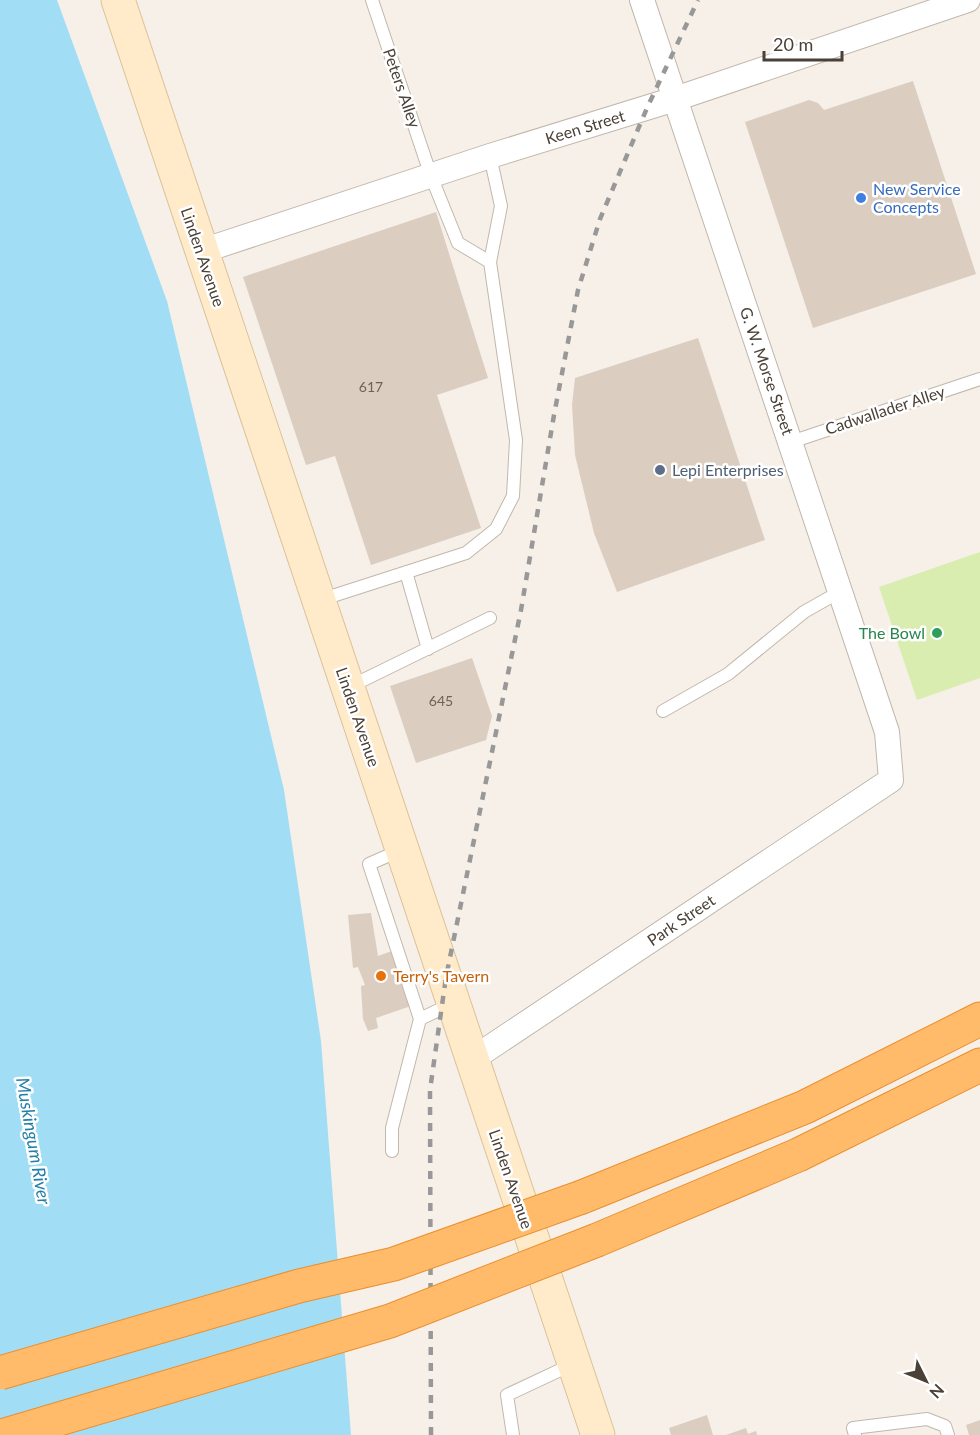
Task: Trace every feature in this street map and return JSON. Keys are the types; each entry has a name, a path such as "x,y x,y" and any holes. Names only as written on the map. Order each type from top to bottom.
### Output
{"highway":[{"path":"0,1373 299,1286 394,1264 582,1197 805,1107 980,1019"},
{"path":"5,1435 390,1321 597,1240 798,1155 980,1065"}],"main road":[{"name":"Linden Avenue","path":"117,0 598,1435"}],"street":[{"name":"G. W. Morse Street","path":"642,0 887,732 891,780"},
{"name":"Keen Street","path":"201,251 490,156 675,99 968,0"},
{"name":"Park Street","path":"471,1060 891,780"}],"lane":[{"name":"Peters Alley","path":"372,0 431,176 458,243 490,262"},
{"path":"319,600 466,554 496,529 513,495 516,440 490,262 501,206 490,156"},
{"name":"Cadwallader Alley","path":"791,442 980,379"},
{"path":"406,572 428,649"},
{"path":"663,711 728,674 804,612 841,591"},
{"path":"348,688 490,618"},
{"path":"392,1151 392,1128 420,1019 369,864 402,849"},
{"path":"420,1019 453,1003"},
{"path":"513,1435 507,1395 574,1364"},
{"path":"855,1435 853,1428 927,1419 945,1426 948,1435"}],"green space":[{"name":"The Bowl","path":"980,552 980,678 917,700 879,587"}],"water":[{"name":"Muskingum River","path":"0,0 57,0 167,301 284,790 321,1041 351,1435 0,1435"}],"building":[{"name":"New Service Concepts","path":"913,81 976,274 813,328 745,122 809,100 818,103 824,110"},
{"path":"436,212 488,378 437,395 481,528 371,565 335,456 306,465 243,277"},
{"name":"Lepi Enterprises","path":"698,338 765,540 617,592 594,533 575,455 572,405 575,378"},
{"path":"472,658 492,716 486,740 416,763 390,686"},
{"name":"Terry's Tavern","path":"371,913 378,956 392,951 411,1006 376,1018 378,1028 368,1031 363,1019 361,986 365,985 358,967 353,968 348,915"},
{"path":"707,1415 713,1435 671,1435 669,1428"},
{"path":"980,1420 980,1435 969,1435 966,1425"},
{"path":"746,1428 748,1434 756,1431 757,1435 726,1435"}],"railway":[{"path":"431,1435 430,1090 446,977 521,610 578,290 600,219 647,108 698,0"}],"place":[{"name":"New Service Concepts","path":"861,198"},
{"name":"Lepi Enterprises","path":"660,470"},
{"name":"The Bowl","path":"937,633"},
{"name":"Terry's Tavern","path":"381,976"}]}
